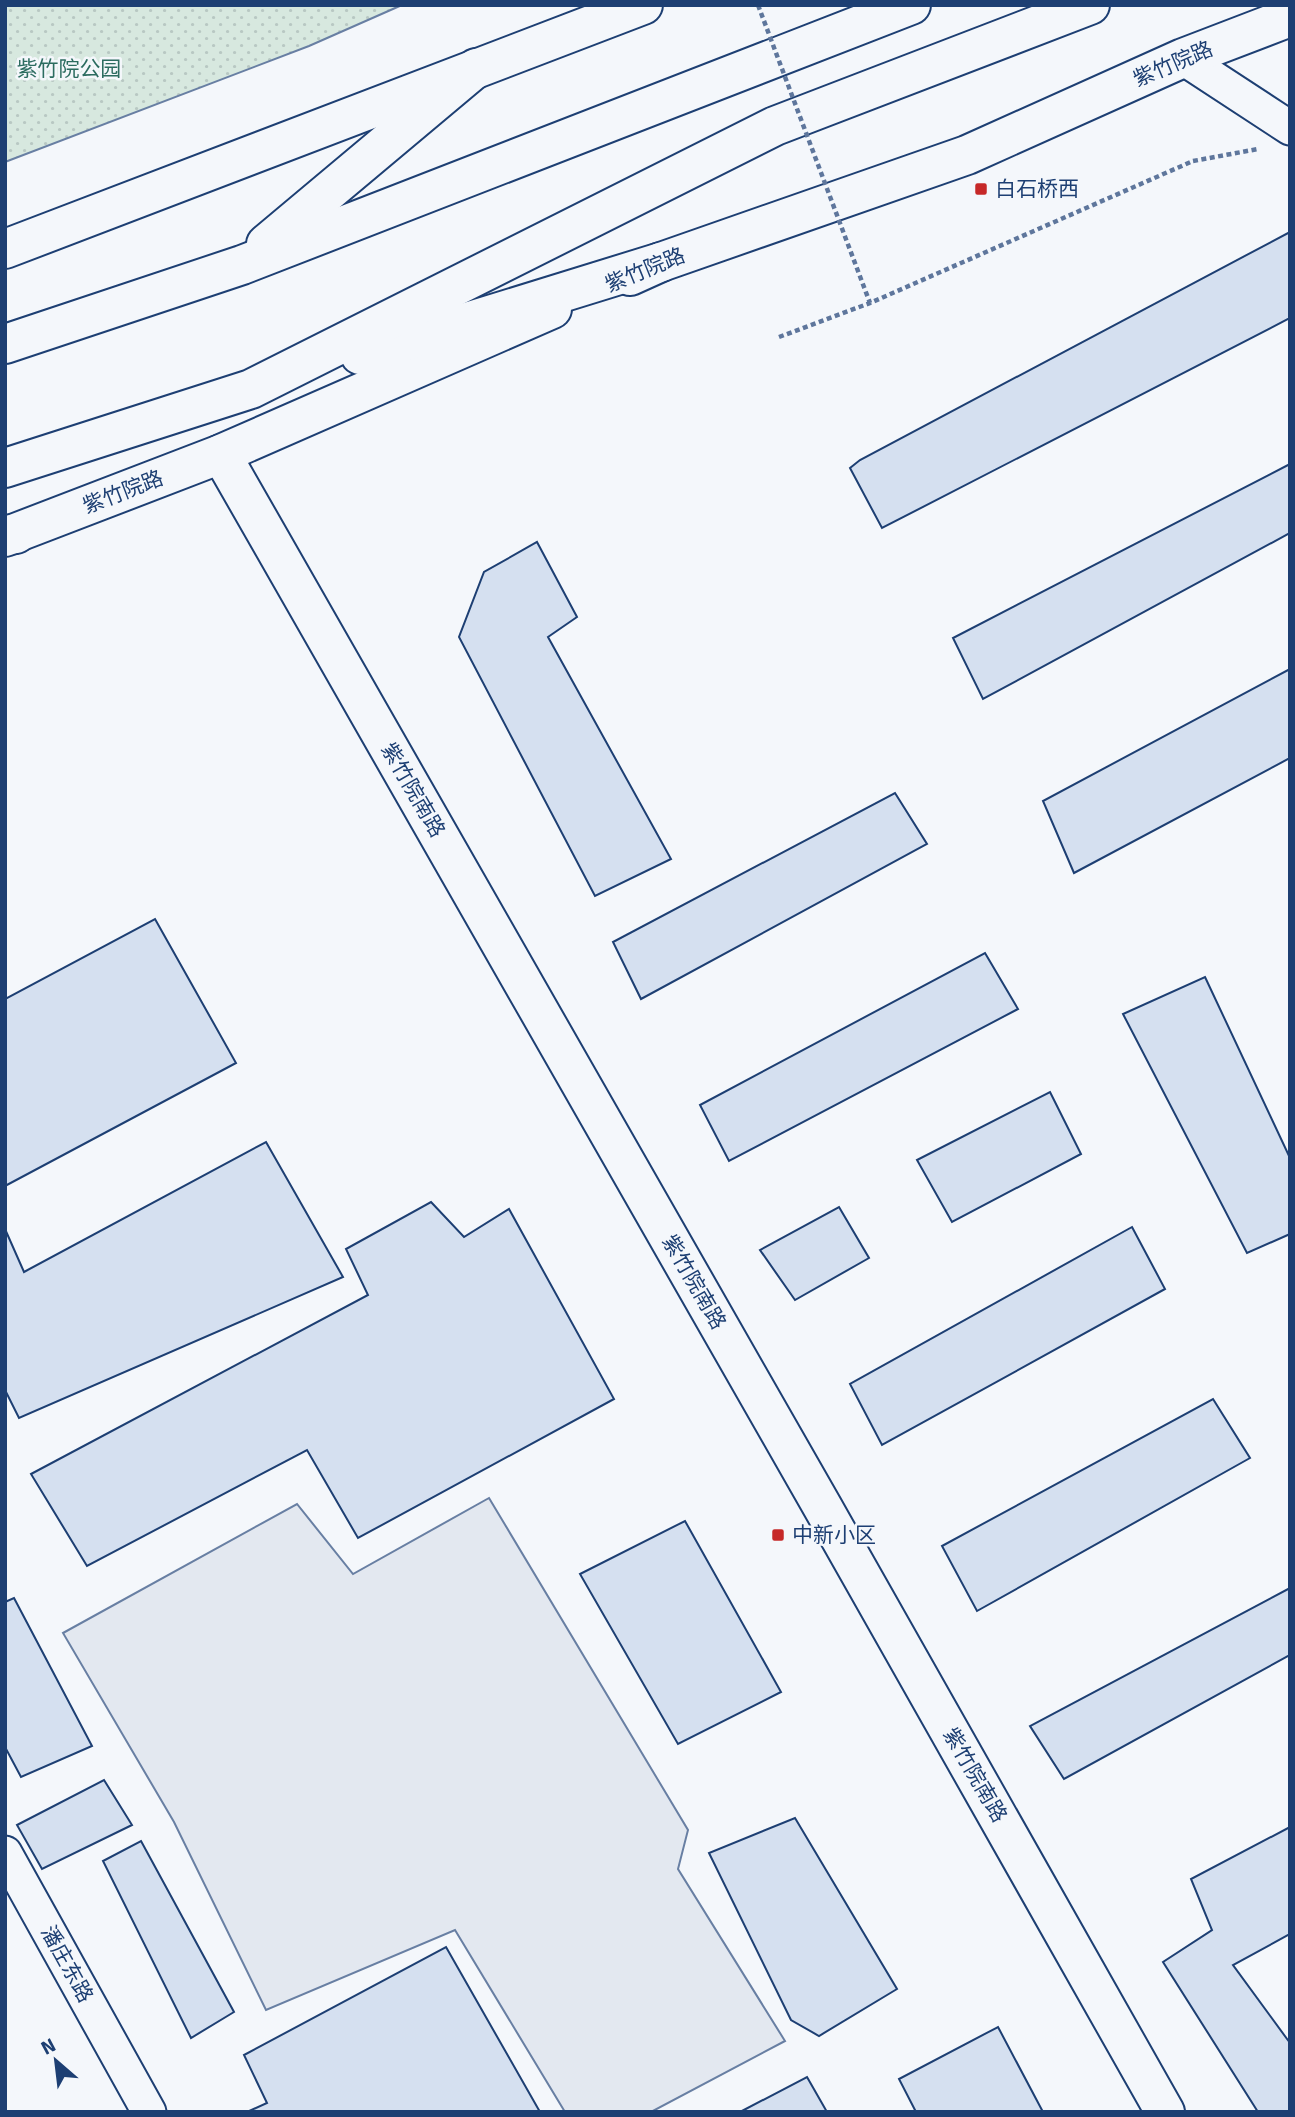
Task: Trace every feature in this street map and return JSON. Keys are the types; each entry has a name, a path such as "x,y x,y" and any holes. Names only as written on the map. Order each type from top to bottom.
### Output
{"main road":[{"path":"5,249 643,5"},
{"path":"5,344 242,265 911,5"},
{"path":"251,389 775,126 1090,5"},
{"name":"紫竹院路","path":"9,535 221,454 661,262 967,155 1183,58 1290,17"},
{"path":"242,265 476,68"},
{"path":"5,468 661,262"},
{"name":"紫竹院南路","path":"221,454 1166,2112"}],"street":[{"path":"1183,58 1290,128"},
{"name":"潘庄东路","path":"5,1853 149,2112"}],"path":[{"path":"758,5 870,303"},
{"path":"779,337 870,303 1194,161 1262,148"}],"green space":[{"name":"紫竹院公园","path":"5,5 402,5 309,46 5,162"}],"shaded area":[{"path":"489,1498 688,1830 678,1869 785,2041 651,2112 565,2112 455,1930 266,2010 174,1822 63,1633 297,1504 353,1574"}],"building":[{"path":"1290,232 1290,318 882,528 850,468 860,460"},
{"path":"1290,464 1290,533 983,699 953,638"},
{"path":"537,542 577,617 548,637 671,859 595,896 459,637 484,572"},
{"path":"1290,669 1290,758 1074,873 1043,801"},
{"path":"895,793 927,844 641,999 613,942"},
{"path":"155,919 236,1063 5,1186 5,999"},
{"path":"985,953 1018,1009 729,1161 700,1105"},
{"path":"1205,977 1290,1158 1290,1234 1247,1253 1123,1014"},
{"path":"1050,1092 1081,1154 952,1222 917,1160"},
{"path":"266,1142 343,1277 19,1418 5,1390 5,1229 24,1272"},
{"path":"431,1202 464,1237 509,1209 614,1399 358,1538 307,1450 87,1566 31,1474 368,1295 346,1249"},
{"path":"839,1207 869,1258 795,1300 760,1250"},
{"path":"1132,1227 1165,1289 882,1445 850,1384"},
{"path":"1213,1399 1250,1458 977,1611 942,1546"},
{"path":"685,1521 781,1692 678,1744 580,1574"},
{"path":"1290,1588 1290,1655 1064,1779 1030,1726"},
{"path":"14,1598 92,1746 21,1777 5,1747 5,1602"},
{"path":"104,1780 132,1825 42,1869 17,1825"},
{"path":"795,1818 897,1989 819,2036 791,2020 709,1853"},
{"path":"1290,1827 1290,1934 1233,1965 1290,2043 1290,2112 1258,2112 1163,1962 1212,1930 1191,1879"},
{"path":"141,1841 234,2012 191,2038 103,1861"},
{"path":"446,1947 540,2112 247,2112 267,2103 244,2055"},
{"path":"998,2027 1043,2112 916,2112 899,2079"},
{"path":"807,2077 827,2112 740,2112"}],"place":[{"name":"白石桥西","path":"981,189"},
{"name":"中新小区","path":"778,1535"}]}
